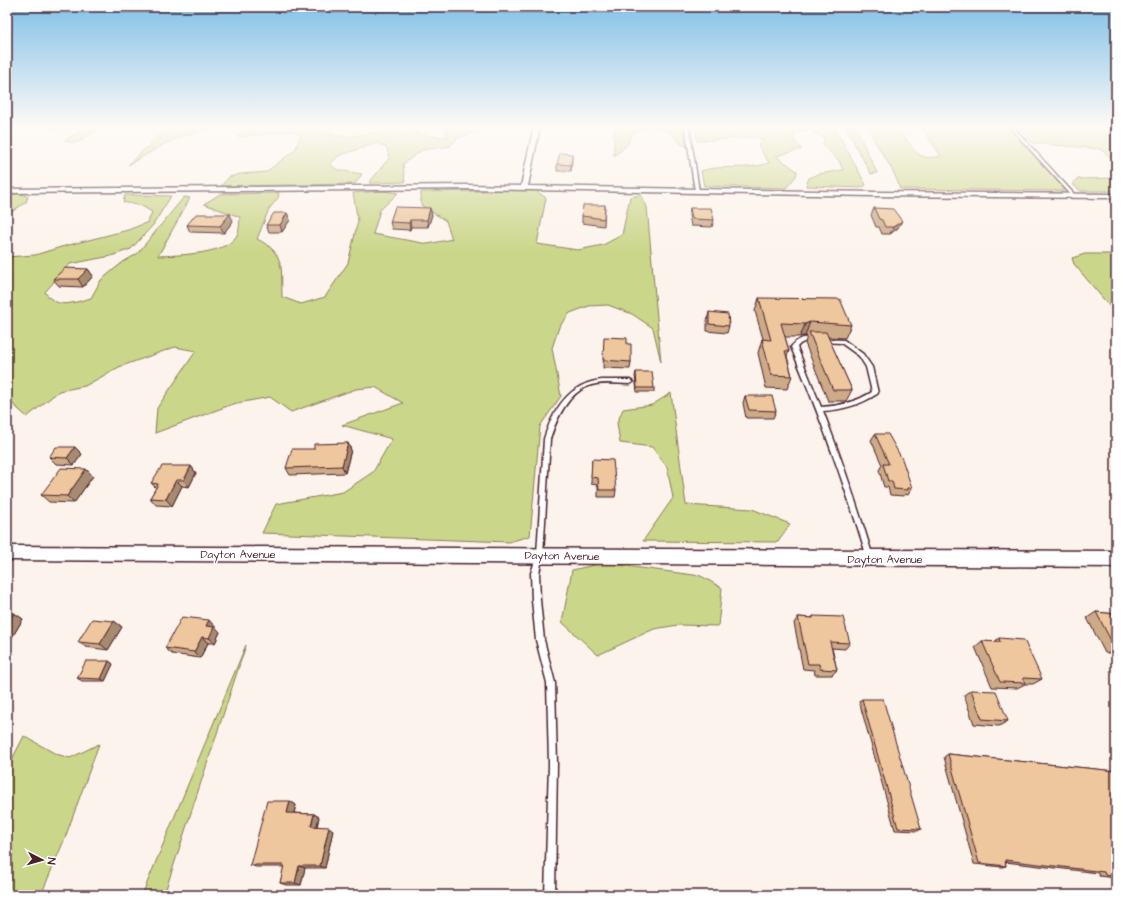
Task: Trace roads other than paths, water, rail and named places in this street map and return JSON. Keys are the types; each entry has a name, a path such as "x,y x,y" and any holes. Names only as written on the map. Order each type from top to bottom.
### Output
{"street":[{"path":"524,188 528,168"},
{"path":"7,191 524,188 1116,196"},
{"name":"Dayton Avenue","path":"7,553 540,555 1116,560"}],"lane":[{"path":"693,168 697,191"},
{"path":"1048,168 1074,196"},
{"path":"820,409 845,407 864,401 875,393 869,367 861,354 851,346 842,341 805,339 797,342 794,347 820,409 856,509 870,559"},
{"path":"550,895 553,764 551,683 540,640 535,573 540,555 550,426 558,412 574,392 586,385 597,382 630,382"}]}
